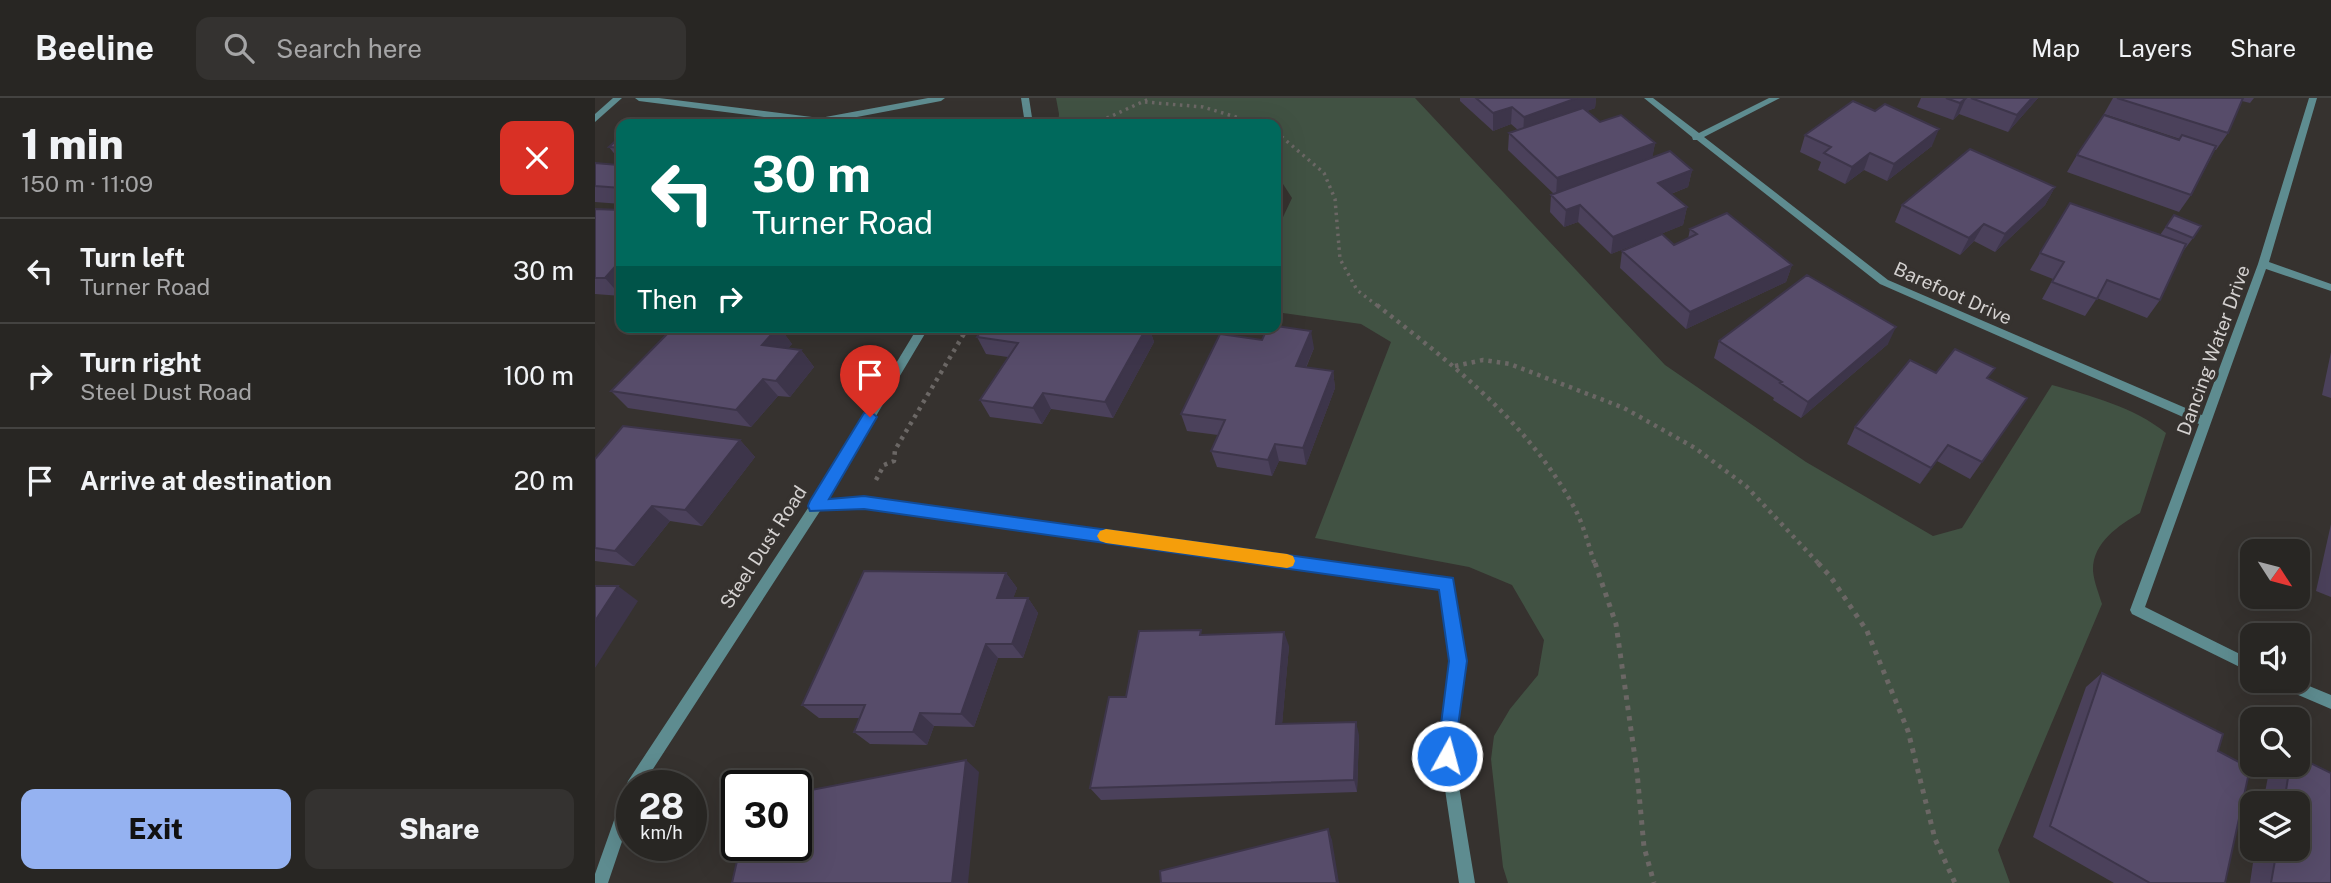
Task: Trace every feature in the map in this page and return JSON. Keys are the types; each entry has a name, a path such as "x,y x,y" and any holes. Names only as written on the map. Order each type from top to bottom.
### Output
{"street":[{"path":"595,120 618,98"},
{"path":"639,98 804,119"},
{"path":"831,119 941,98"},
{"path":"1025,98 1028,119"},
{"name":"Barefoot Drive","path":"1648,98 1884,282 2206,422"},
{"path":"1696,138 1776,98"},
{"name":"Dancing Water Drive","path":"2240,661 2137,610 2263,264 2313,98"},
{"path":"2263,264 2331,288"},
{"name":"Steel Dust Road","path":"643,770 816,506 920,333"},
{"path":"816,506 864,503 1447,583 1458,661 1447,756 1467,883"},
{"path":"2310,693 2331,702"},
{"name":"Steel Dust Road","path":"600,883 616,835"}],"path":[{"path":"1106,119 1151,98"},
{"path":"1145,102 1178,102 1212,108 1244,119"},
{"path":"1281,136 1324,173 1335,199 1340,259 1357,290 1465,374 1529,441 1576,510 1616,624 1637,772 1644,847 1654,883"},
{"path":"864,503 884,465 894,461 895,450 964,333"},
{"path":"1454,366 1483,360 1510,364 1624,408 1695,448 1746,486 1830,576 1867,631 1908,731 1935,839 1955,883"}],"green space":[{"path":"1056,98 1415,98 1665,365 1806,462 1933,536 1962,528 2052,385 2126,409 2166,433 2140,513 2108,536 2097,552 2093,571 2102,604 1998,850 2010,883 1508,883 1503,867 1491,759 1494,736 1510,709 1538,675 1544,640 1512,585 1469,567 1315,538 1391,342 1361,324 1281,313 1281,221 1292,198 1281,181 1281,119 1058,119"}],"building":[{"path":"1476,98 1577,98 1524,117 1512,107 1493,113"},
{"path":"1946,98 1966,98 1960,103"},
{"path":"1971,98 2032,98 2017,115"},
{"path":"2117,98 2243,98 2228,133"},
{"path":"1853,101 1875,111 1885,104 1939,129 1894,164 1870,153 1852,167 1824,153 1831,147 1805,135"},
{"path":"1583,108 1600,122 1621,115 1655,143 1557,178 1509,133"},
{"path":"2104,115 2179,140 2182,135 2216,146 2191,195 2077,155"},
{"path":"1970,149 2055,187 2005,234 1984,224 1969,238 1902,205"},
{"path":"1670,151 1692,170 1658,183 1687,207 1613,237 1580,205 1566,210 1551,195"},
{"path":"595,163 616,165 616,188 595,186"},
{"path":"2070,203 2186,244 2160,300 2107,280 2097,299 2052,282 2064,262 2040,253"},
{"path":"595,209 616,210 616,266 605,278 595,278"},
{"path":"1727,213 1792,265 1690,312 1622,251 1662,234 1674,245 1697,234 1690,229"},
{"path":"2174,215 2201,226 2193,238 2166,227"},
{"path":"1807,275 1896,327 1808,402 1719,341"},
{"path":"1281,327 1311,331 1296,366 1333,371 1303,448 1275,444 1268,460 1211,451 1225,420 1181,414 1220,334 1262,340 1265,333 1281,333"},
{"path":"668,333 773,333 762,345 801,350 776,381 763,379 736,410 611,391"},
{"path":"980,333 1144,333 1105,402 1043,393 1033,408 980,400 1018,343 977,337"},
{"path":"1955,349 1995,368 1987,378 2027,398 1982,462 1948,445 1931,468 1855,427 1910,360 1936,373"},
{"path":"623,426 740,440 685,510 652,506 615,551 595,548 595,459"},
{"path":"864,571 1006,573 997,598 1028,598 1012,644 986,644 961,714 920,713 913,732 854,732 865,705 802,705"},
{"path":"595,586 618,586 595,621"},
{"path":"1201,630 1200,635 1284,632 1276,724 1356,722 1354,780 1090,788 1109,697 1126,697 1139,631"},
{"path":"2102,673 2223,734 2218,751 2240,763 2240,777 2248,777 2245,791 2240,791 2240,814 2225,883 2150,883 2050,826"},
{"path":"966,760 952,883 732,883 737,861 812,861 812,790"},
{"path":"2310,763 2331,773 2331,883 2271,883 2275,861 2310,861 2310,791 2286,791 2288,777 2310,777"},
{"path":"1328,829 1337,883 1161,883 1160,871"}],"slow traffic":[{"path":"1106,536 1287,561"}],"route":[{"path":"870,417 816,506 864,503 1447,583 1458,661 1447,756"}]}
